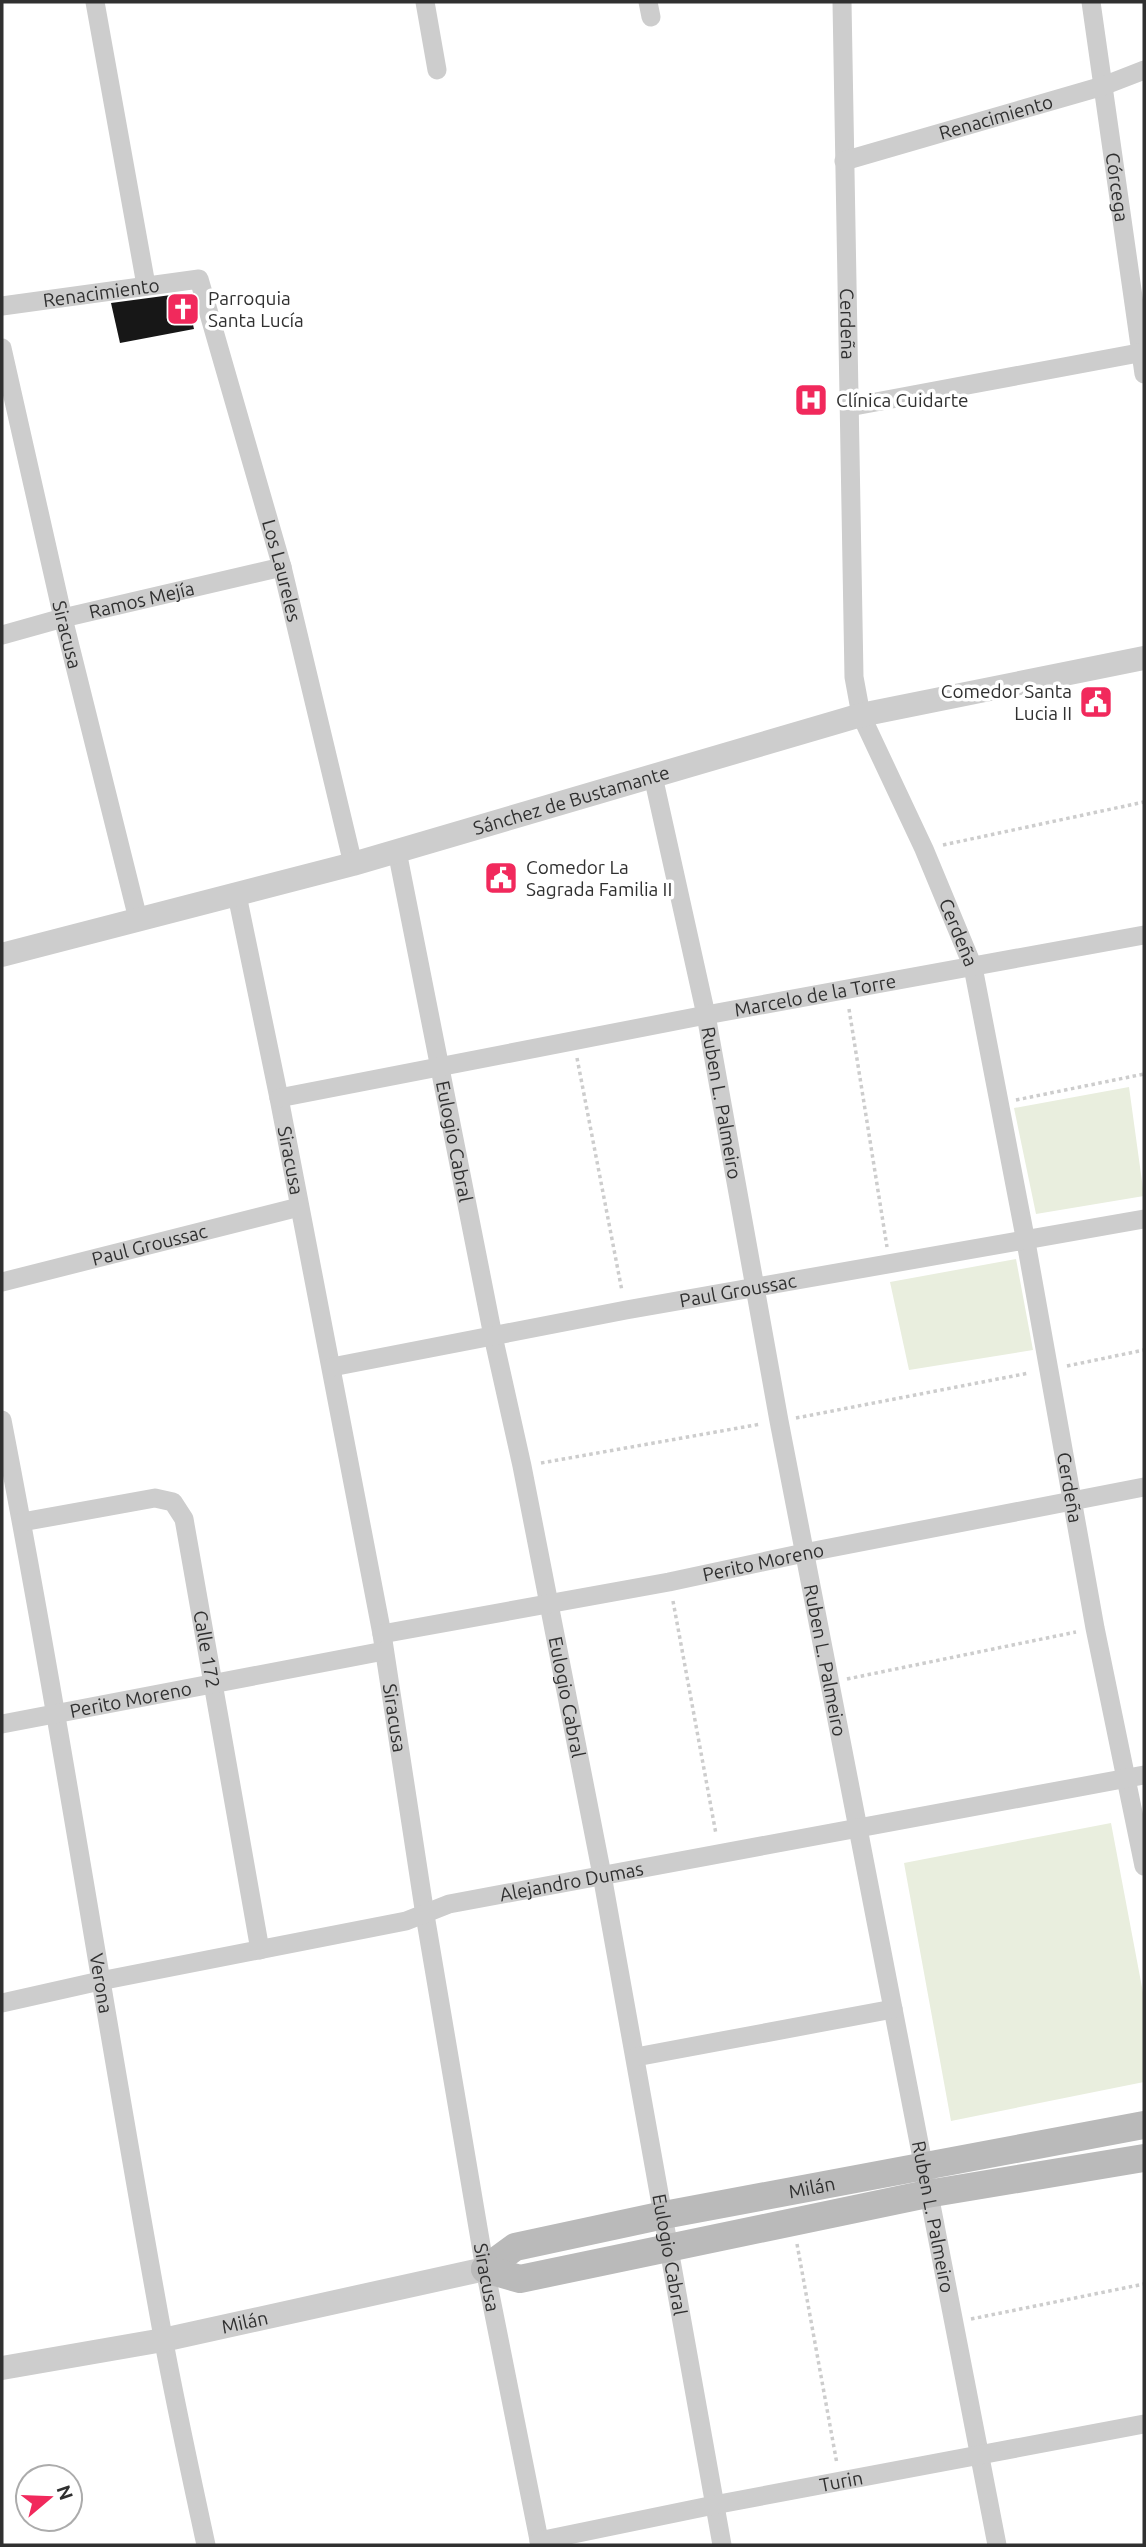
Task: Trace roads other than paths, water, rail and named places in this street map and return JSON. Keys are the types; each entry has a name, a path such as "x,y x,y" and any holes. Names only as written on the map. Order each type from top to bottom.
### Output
{"main road":[{"name":"Milán","path":"485,2269 520,2279 793,2222 924,2181 1144,2125"},
{"name":"Milán","path":"485,2269 515,2247 664,2215 924,2181 1144,2158"}],"street":[{"path":"95,2 146,285"},
{"path":"425,2 437,70"},
{"name":"Cerdeña","path":"842,2 854,677 861,715 924,849 973,967 1026,1242 1095,1628 1135,1777 1144,1866"},
{"name":"Córcega","path":"1091,2 1144,374"},
{"name":"Renacimiento","path":"844,160 1103,86 1144,70"},
{"name":"Renacimiento","path":"2,306 199,279"},
{"name":"Los Laureles","path":"199,279 282,567 353,864"},
{"name":"Siracusa","path":"2,348 63,618 138,919"},
{"path":"849,407 1143,353"},
{"name":"Ramos Mejía","path":"2,635 63,618 282,567"},
{"name":"Sánchez de Bustamante","path":"2,955 353,864 861,715 1144,658"},
{"name":"Ruben L. Palmeiro","path":"653,776 706,1015 804,1553 924,2181 997,2545"},
{"name":"Eulogio Cabral","path":"397,851 493,1336 550,1604 602,1875 722,2545"},
{"name":"Siracusa","path":"237,895 279,1098 383,1642 425,1915 485,2269 539,2543"},
{"name":"Marcelo de la Torre","path":"279,1098 706,1015 1144,935"},
{"name":"Paul Groussac","path":"2,1282 299,1207"},
{"name":"Paul Groussac","path":"331,1367 626,1310 1026,1242 1144,1219"},
{"name":"Verona","path":"2,1420 56,1714 163,2340 206,2545"},
{"name":"Perito Moreno","path":"2,1724 214,1684 550,1604 1144,1487"},
{"name":"Calle 172","path":"22,1522 155,1498 173,1502 184,1519 260,1950"},
{"name":"Alejandro Dumas","path":"2,2003 100,1981 406,1922 449,1904 1135,1777"},
{"path":"636,2057 893,2009"},
{"name":"Milán","path":"2,2368 163,2340 485,2269"},
{"name":"Turin","path":"539,2543 714,2505 1144,2424"}],"place":[{"name":"Parroquia Santa Lucía","path":"183,309"},
{"name":"Clínica Cuidarte","path":"811,400"},
{"name":"Comedor Santa Lucia II","path":"1096,702"},
{"name":"Comedor La Sagrada Familia II","path":"501,878"}]}
